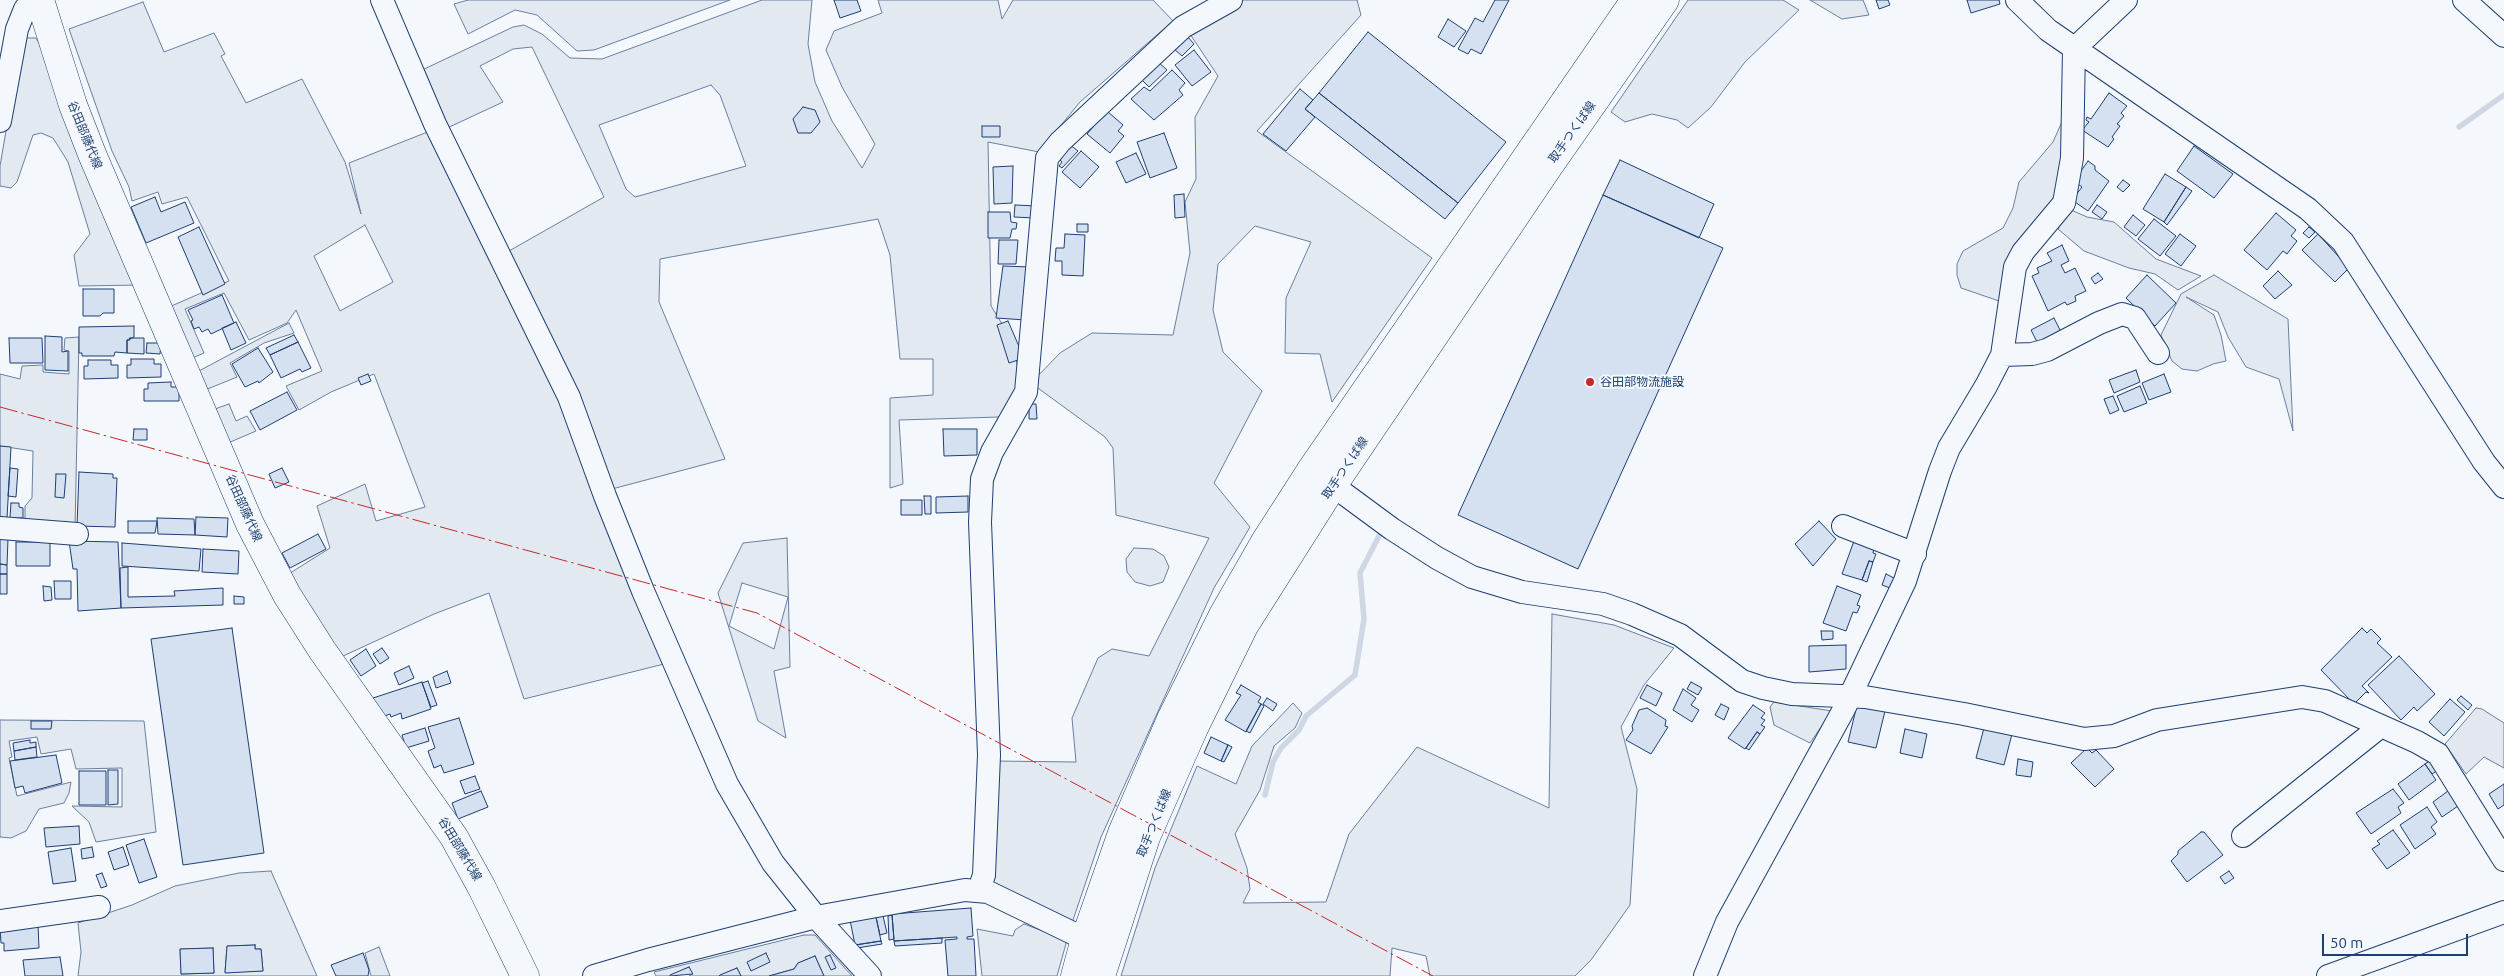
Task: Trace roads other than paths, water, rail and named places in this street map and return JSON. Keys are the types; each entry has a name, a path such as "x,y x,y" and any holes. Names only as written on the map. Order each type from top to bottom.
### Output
{"main road":[{"name":"谷田部藤代線","path":"40,0 56,55 86,138 250,524 287,595 322,650 454,837 482,888 525,976"},
{"name":"取手つくば線","path":"1075,976 1085,940 1122,833 1171,719 1227,607 1266,540 1311,470 1635,0"},
{"name":"取手つくば線","path":"1101,976 1146,837 1194,728 1244,626 1334,484 1548,166 1665,0"}],"street":[{"path":"0,121 18,29 25,9 32,0"},
{"path":"382,0 435,124 569,397 605,496 643,591 727,784 773,863 816,917 870,976"},
{"path":"979,890 984,875 990,755 980,522 982,479 992,452 1026,392 1047,158 1060,142 1183,27 1231,0"},
{"path":"2017,0 2048,30 2074,49 2308,209 2343,242 2484,462 2504,487"},
{"path":"1705,976 1727,922 1851,697 1914,554 1949,448 2002,355 2015,268 2023,252 2064,203 2072,158 2074,49 2126,0"},
{"path":"2464,0 2504,36"},
{"path":"2002,355 2032,354 2046,350 2099,323 2122,314 2134,318 2158,353"},
{"path":"1311,470 1334,484 1392,528 1437,558 1472,576 1522,592 1603,604 1632,614 1680,635 1706,656 1750,684 1792,694 1865,696 2084,739 2114,736 2157,720 2302,697 2325,701 2438,754 2504,860"},
{"path":"1843,526 1914,554"},
{"path":"0,528 77,534"},
{"path":"2243,836 2381,726"},
{"path":"594,976 648,960 816,917 909,899 979,890 988,892 1085,940"},
{"path":"0,921 99,907"},
{"path":"2328,976 2504,912"}],"waterway":[{"path":"2459,127 2504,95"},
{"path":"1265,795 1273,762 1281,748 1299,730 1306,716 1355,675 1364,619 1360,573 1379,536"}],"place":[{"name":"谷田部物流施設","path":"1590,382"}]}
